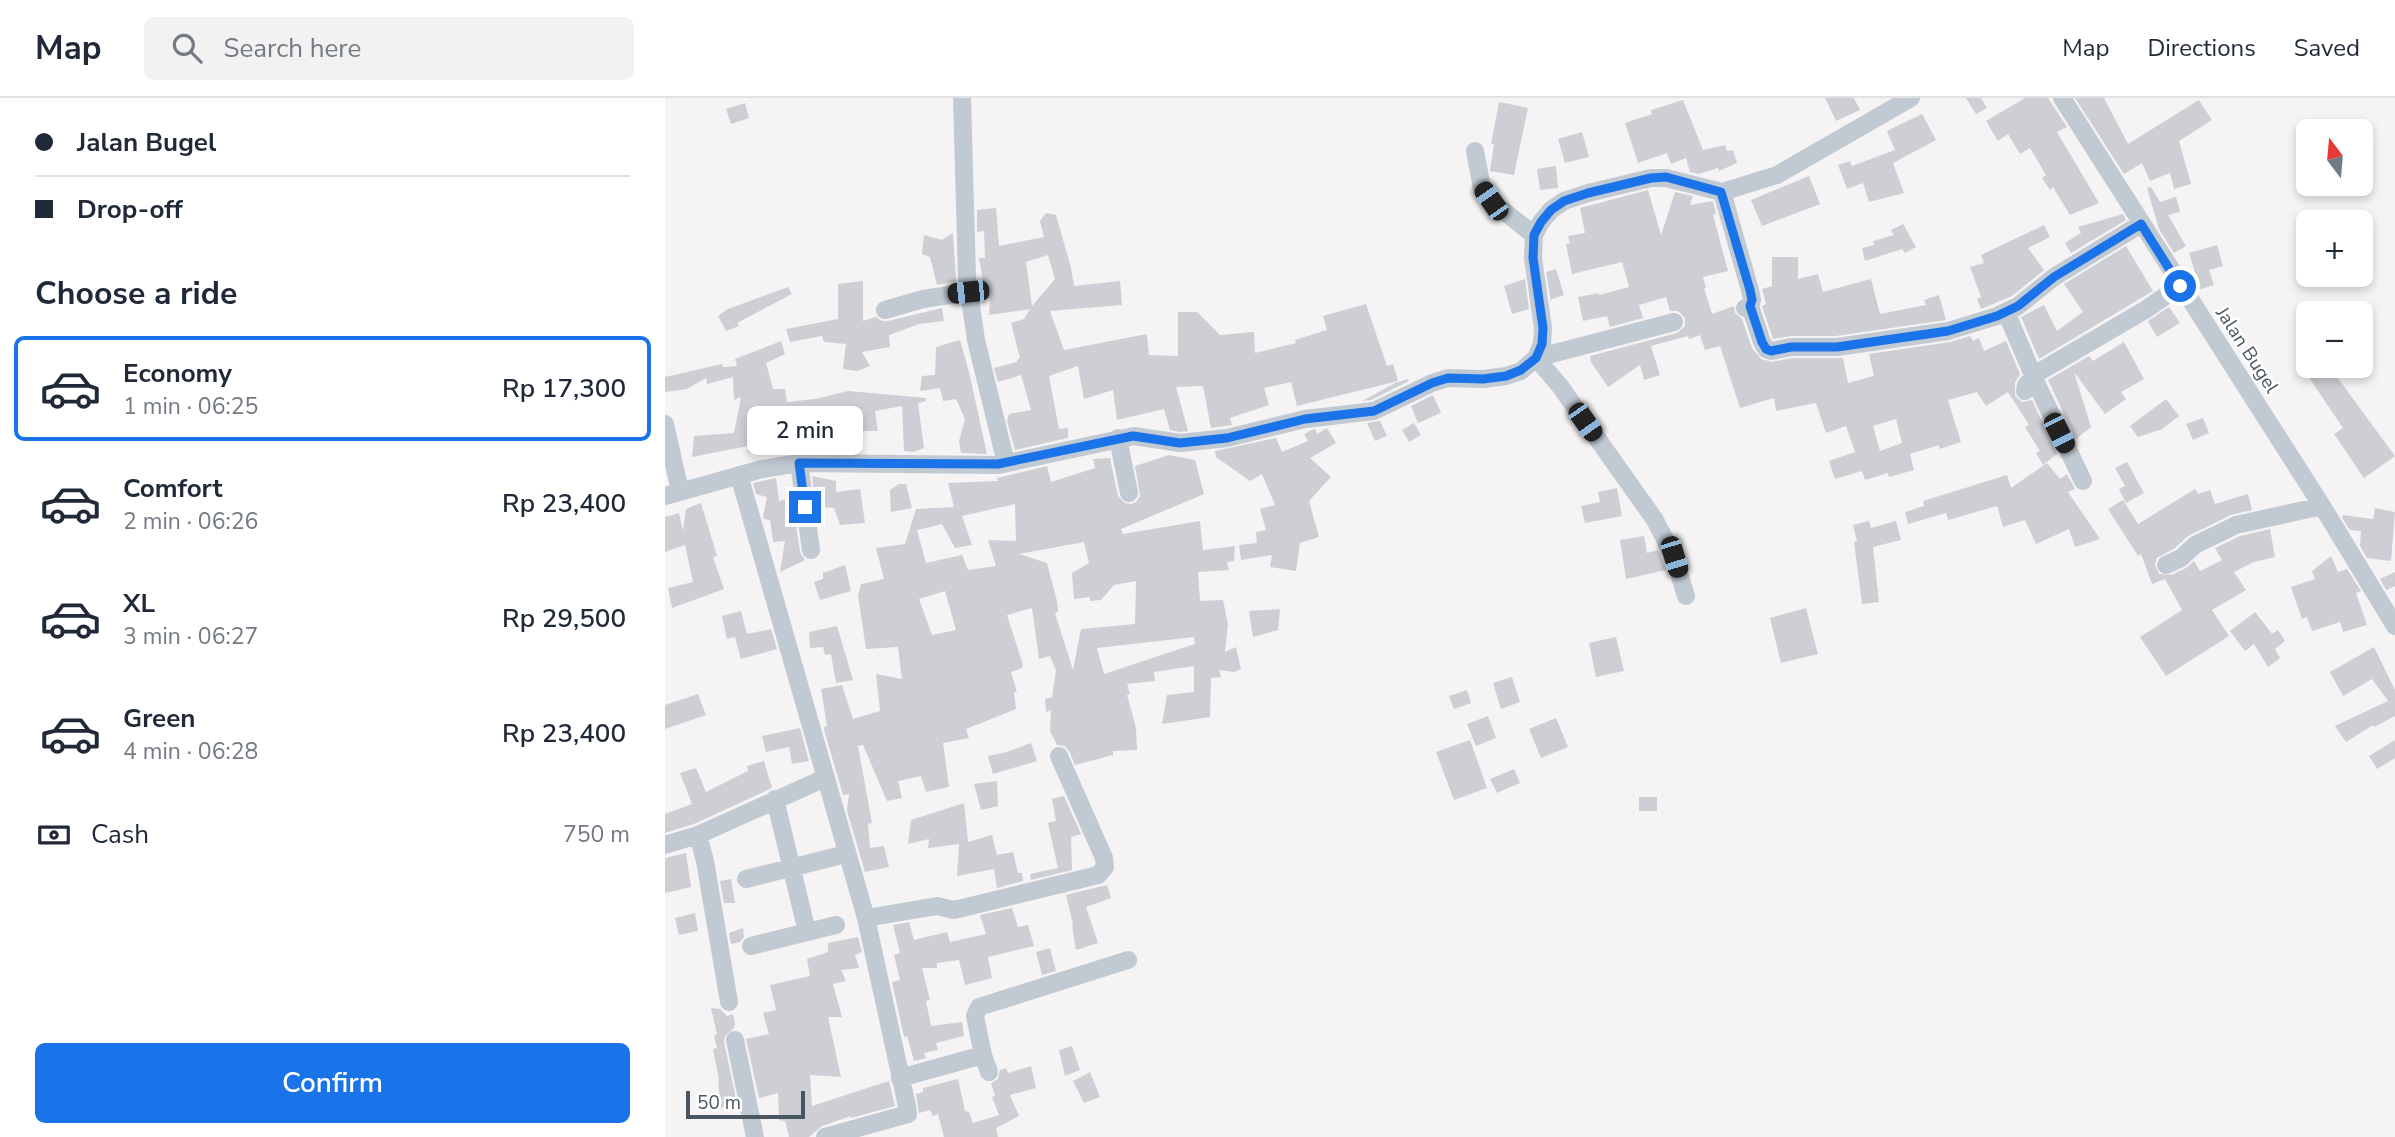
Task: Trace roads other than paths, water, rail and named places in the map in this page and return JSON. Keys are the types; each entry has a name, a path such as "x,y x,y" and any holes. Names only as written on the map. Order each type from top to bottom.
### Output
{"street":[{"path":"961,98 968,292 979,353 1006,463"},
{"path":"1536,358 1542,344 1543,328 1533,258 1534,235 1551,210 1564,201 1651,178 1666,177 1721,192 1777,175 1911,98"},
{"name":"Jalan Bugel","path":"2062,98 2322,506 2395,626"},
{"path":"1475,151 1482,188 1491,201 1534,235"},
{"path":"1721,192 1750,290 1752,300 1747,307 1762,342 1766,349 1771,351 1791,347 1837,347 1948,331 2006,312 2018,306 2054,277 2141,224"},
{"path":"2030,383 2180,286"},
{"path":"885,310 923,299 968,292"},
{"path":"2006,312 2030,383 2083,481"},
{"path":"665,424 672,494 739,475 799,463 969,466 1006,463 1118,438 1133,436 1180,443 1227,438 1305,419 1374,411 1448,378 1483,379 1506,376 1521,370 1536,358 1674,322"},
{"path":"1536,358 1560,386 1655,520 1674,557 1686,596"},
{"path":"1118,438 1129,493"},
{"path":"799,463 811,550"},
{"path":"739,475 866,918 908,1114 850,1134 825,1137"},
{"path":"2166,565 2181,558 2196,545 2236,525 2322,506"},
{"path":"866,918 936,906 954,910 1098,875 1105,867 1104,858 1059,757"},
{"path":"665,845 698,835 825,778"},
{"path":"775,799 807,932"},
{"path":"698,835 705,861 729,1002"},
{"path":"746,879 838,856"},
{"path":"751,946 835,925"},
{"path":"989,1072 975,1016 979,1007 1128,960"},
{"path":"735,1040 755,1137"},
{"path":"900,1078 983,1055"}]}
